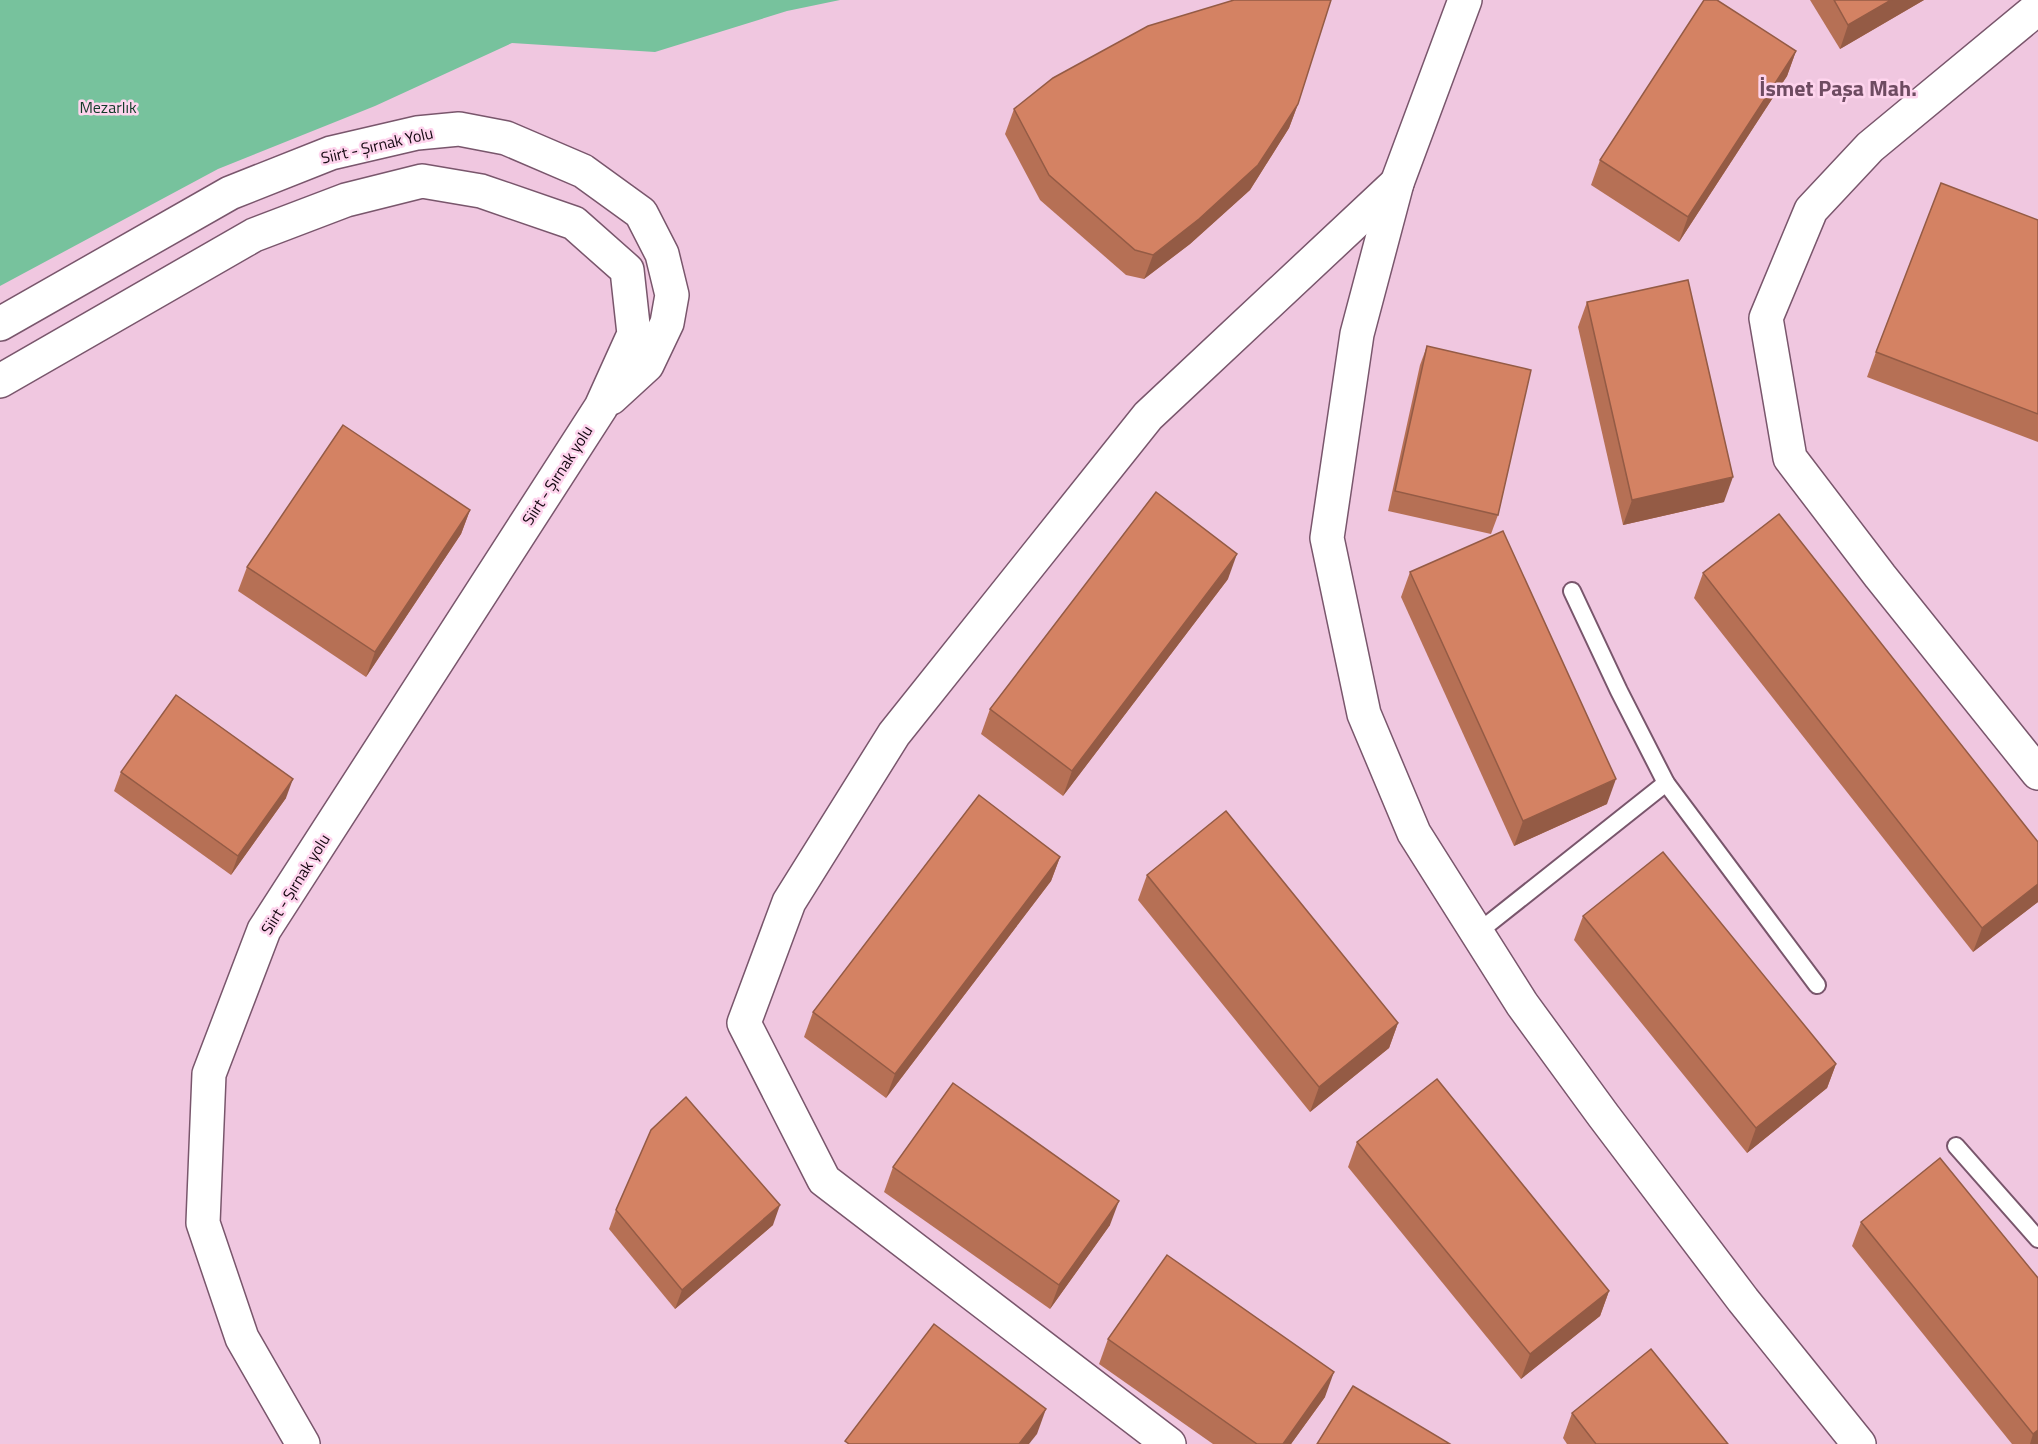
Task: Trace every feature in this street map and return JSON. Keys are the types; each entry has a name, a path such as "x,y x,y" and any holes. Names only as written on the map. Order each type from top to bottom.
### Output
{"street":[{"path":"1465,0 1397,183 1357,334 1327,538 1364,714 1414,833 1522,1004 1743,1300 1859,1444"},
{"path":"2038,8 1870,147 1811,210 1766,318 1790,458 1880,576 2038,773"},
{"name":"Siirt - Şırnak Yolu","path":"0,324 230,193 331,153 417,133 459,129 506,138 583,171 641,213 662,254 672,295 667,323 647,365 601,407"},
{"name":"Siirt - Şırnak Yolu","path":"0,381 254,235 346,200 422,181 482,191 574,223 627,270 634,334 601,407"},
{"path":"1169,1444 824,1180 744,1023 789,903 894,734 1148,416 1397,183"},
{"name":"Siirt - Şırnak yolu","path":"303,1444 242,1338 203,1223 209,1074 264,930 601,407"}],"lane":[{"path":"1572,591 1666,783 1817,985"},
{"path":"1477,933 1666,783"},
{"path":"1956,1146 2038,1239"}],"green space":[{"name":"Mezarlık","path":"0,0 840,0 787,11 655,52 512,43 375,106 218,169 0,286"}],"building":[{"path":"1234,0 1331,0 1298,104 1258,165 1199,219 1153,255 1135,250 1049,175 1014,109 1053,78 1148,26"},
{"path":"1704,0 1717,0 1796,51 1688,217 1600,160"},
{"path":"1834,0 1891,0 1848,25"},
{"path":"1941,183 2038,220 2038,414 1876,352"},
{"path":"1688,280 1733,477 1632,500 1587,302"},
{"path":"1427,346 1531,370 1498,515 1395,491"},
{"path":"343,425 470,510 375,652 247,567"},
{"path":"1156,492 1237,554 1072,771 990,709"},
{"path":"1779,514 2038,842 2038,884 1982,928 1703,573"},
{"path":"1503,531 1616,779 1523,821 1410,572"},
{"path":"176,695 293,779 238,856 121,772"},
{"path":"979,795 1060,857 895,1074 813,1012"},
{"path":"1226,811 1398,1023 1319,1087 1147,875"},
{"path":"1663,852 1836,1064 1756,1128 1583,916"},
{"path":"1437,1079 1609,1291 1530,1354 1357,1142"},
{"path":"953,1083 1119,1201 1059,1285 893,1167"},
{"path":"686,1097 780,1205 682,1290 616,1210 651,1130"},
{"path":"1940,1158 2038,1278 2038,1430 2033,1434 1861,1222"},
{"path":"1167,1255 1334,1372 1283,1444 1257,1444 1108,1339"},
{"path":"934,1324 1046,1409 1019,1444 849,1444 845,1441"},
{"path":"1651,1349 1728,1444 1596,1444 1572,1413"},
{"path":"1353,1386 1450,1444 1317,1444"}],"district":[{"name":"İsmet Paşa Mah.","path":"1838,88"}]}
